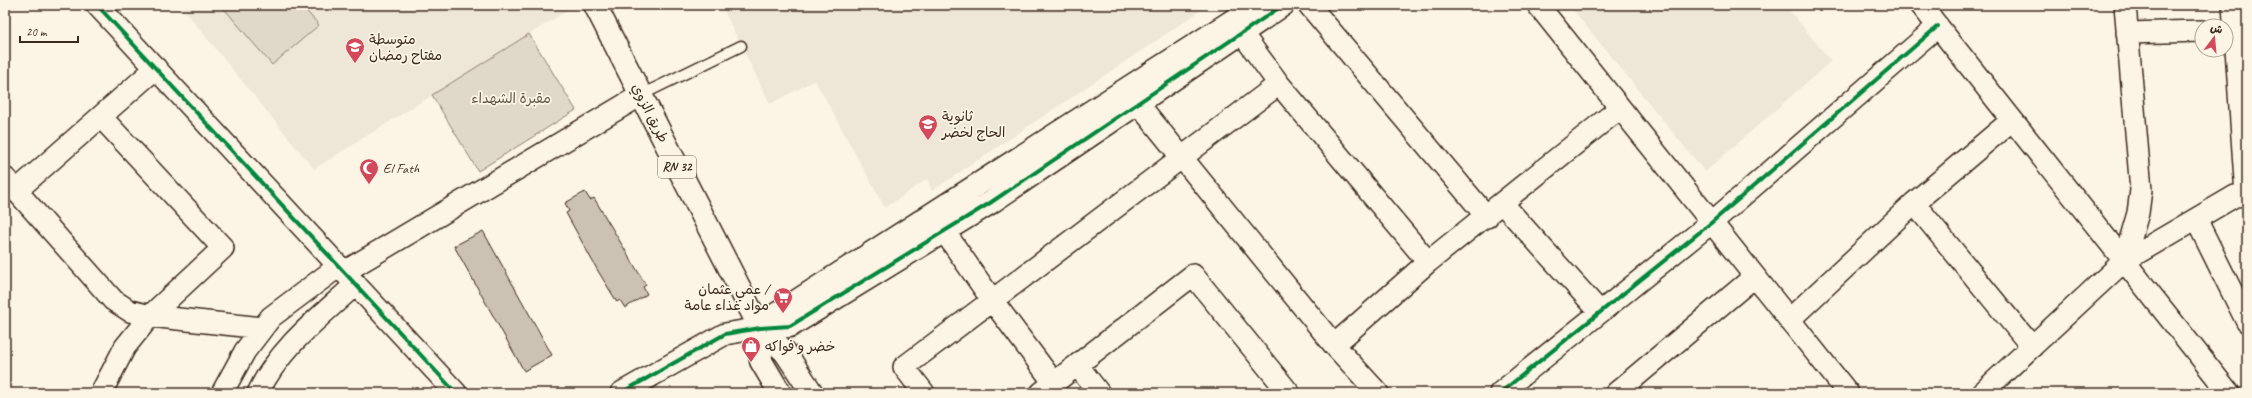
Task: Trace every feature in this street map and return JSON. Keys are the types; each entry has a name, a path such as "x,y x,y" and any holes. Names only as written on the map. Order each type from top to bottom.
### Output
{"street":[{"path":"97,5 456,393"},
{"name":"طريق الزوي","path":"595,5 760,328 785,352 812,393"},
{"path":"1238,27 1257,5"},
{"path":"624,392 725,334 760,328 778,313 939,222 1133,97 1238,27 1282,5"},
{"path":"1309,5 1487,217"},
{"path":"1538,5 1789,320 1838,390"},
{"path":"2124,261 2138,213 2141,190 2125,5"},
{"path":"1982,393 2124,261 2235,196 2247,195 2236,30 2232,5"},
{"path":"1500,393 1711,223 1929,12 2012,120 2229,393"},
{"path":"1238,27 1279,84 1428,262"},
{"path":"2127,33 2194,31"},
{"path":"156,68 101,117 11,184 113,300 130,310 150,316 262,328"},
{"path":"924,393 904,367 1279,84"},
{"path":"222,393 245,351 271,317 346,274 641,96"},
{"path":"1133,97 1334,345 1378,393"},
{"path":"1334,345 1428,262 1487,217 1502,203 1620,108"},
{"path":"101,117 223,248 150,316 125,347 101,393"},
{"path":"1789,320 1914,203 2012,120"},
{"path":"1502,203 1600,312"},
{"path":"1914,203 2032,347"},
{"path":"2196,219 2246,316"},
{"path":"939,222 992,300 1048,388 1193,275 1281,390"},
{"path":"258,393 266,376 282,355 302,333 346,274"},
{"path":"1616,393 1754,277"},
{"name":"طريق الزوي","path":"760,328 761,361 780,393"},
{"path":"1078,366 1099,393"}],"lane":[{"path":"641,96 741,46"}],"shaded area":[{"name":"متوسطة مفتاح رمضان","path":"180,5 564,5 568,10 314,169"},
{"name":"ثانوية الحاج لخضر","path":"721,5 1209,5 932,191 927,179 885,208 815,80 770,104"},
{"path":"1569,5 1785,5 1831,61 1705,172"}],"green space":[{"path":"221,5 301,5 319,25 272,65"},
{"name":"مقبرة الشهداء","path":"529,34 576,110 478,171 432,95"}],"building":[{"path":"585,192 590,200 594,198 646,285 643,287 647,294 625,308 620,300 617,302 566,213 569,211 565,203"},
{"path":"483,231 552,355 524,371 454,246"}],"cycle path":[{"path":"97,5 456,393"},
{"path":"621,393 725,334 760,328 790,326 990,203 1283,5"},
{"path":"1500,393 1711,223 1938,26"}],"place":[{"name":"متوسطة مفتاح رمضان","path":"355,64"},
{"name":"ثانوية الحاج لخضر","path":"928,141"},
{"name":"El Fath","path":"369,185"},
{"name":"عمي عثمان / مواد غذاء عامة","path":"783,314"},
{"name":"خضر و فواكه","path":"751,363"}]}
